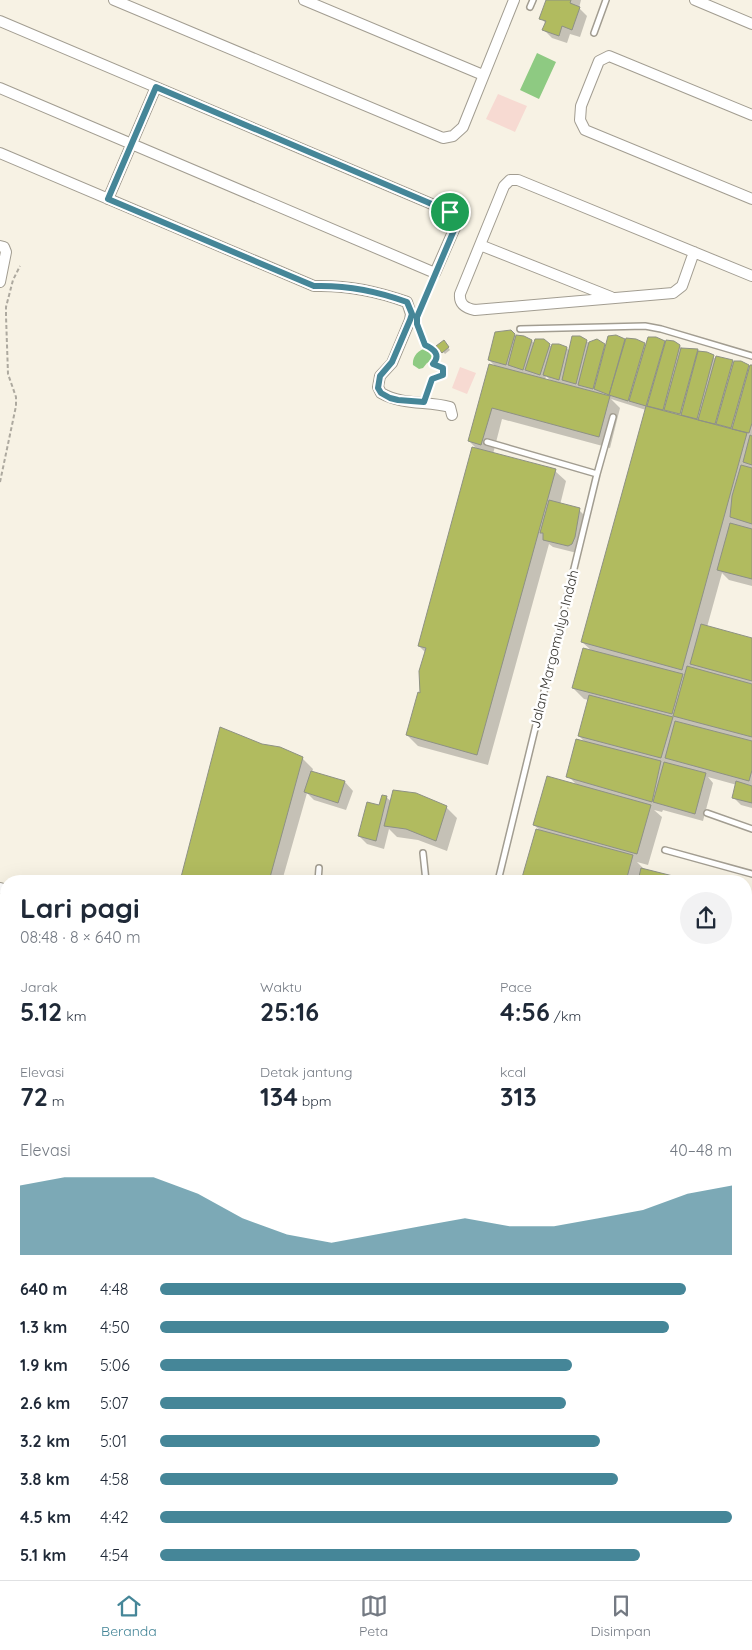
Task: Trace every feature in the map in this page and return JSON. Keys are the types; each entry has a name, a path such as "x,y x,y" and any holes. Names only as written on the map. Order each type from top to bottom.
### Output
{"street":[{"path":"114,0 443,138 453,136 463,127 512,1"},
{"path":"304,0 484,75"},
{"path":"695,0 752,24"},
{"path":"0,21 460,216 435,273 0,88"},
{"path":"752,115 609,56 599,61 581,106 580,120 585,130 752,199"},
{"path":"108,199 156,87"},
{"path":"0,153 314,286 332,285 362,289 389,295 407,302 412,314 410,320 392,362 380,376 378,388 381,393 390,398 450,407 452,415"},
{"path":"694,252 682,286 673,293 475,310 469,309 459,299 504,186 510,180 518,180 694,252 752,276"},
{"path":"480,245 614,298"},
{"path":"0,246 4,247 6,252 0,282"}],"lane":[{"path":"530,7 533,0"},
{"path":"594,33 606,0"},
{"path":"520,329 645,326 752,356"},
{"name":"Jalan Margomulyo Indah","path":"499,875 597,474 613,417"},
{"path":"487,442 597,474"},
{"path":"708,813 752,829"},
{"path":"665,850 752,874"},
{"path":"422,853 425,875"},
{"path":"318,875 319,868"}],"path":[{"path":"0,482 16,406 16,397 8,374 6,308 13,280 20,266"},
{"path":"420,309 435,273"},
{"path":"417,324 425,345 433,348 437,354 433,364 443,368 443,375 432,379 424,402"}],"shaded area":[{"path":"537,53 556,62 539,99 520,90"},
{"path":"498,94 527,106 515,132 486,119"},
{"path":"426,348 430,349 435,355 435,359 419,369 413,365 413,359 418,352"},
{"path":"460,367 476,373 467,394 452,388"}],"building":[{"path":"546,0 571,0 570,3 580,7 572,30 562,26 559,36 542,30 546,21 539,19"},
{"path":"511,330 515,334 506,365 488,360 495,332"},
{"path":"516,335 532,340 523,370 508,365"},
{"path":"616,335 625,339 609,395 594,389 608,336"},
{"path":"572,336 580,336 587,340 576,384 562,380"},
{"path":"648,337 656,337 665,341 646,406 629,401"},
{"path":"626,338 636,339 645,343 628,401 609,395"},
{"path":"535,339 544,339 550,344 540,375 525,370"},
{"path":"597,339 605,344 593,389 578,385 589,342"},
{"path":"444,340 449,347 442,353 436,346"},
{"path":"666,340 674,341 680,345 663,410 647,406"},
{"path":"552,344 567,347 559,380 543,375"},
{"path":"681,348 698,349 680,414 664,410"},
{"path":"698,351 714,355 697,419 681,415"},
{"path":"716,356 733,360 715,424 698,420"},
{"path":"734,361 741,361 749,365 731,428 716,424"},
{"path":"489,364 610,396 599,437 492,408 481,445 468,441"},
{"path":"750,365 752,365 752,423 749,433 732,429"},
{"path":"646,406 747,433 682,670 581,642"},
{"path":"750,435 752,436 752,465 743,462"},
{"path":"472,447 556,469 477,755 406,735 418,692 420,693 419,671 426,648 418,646"},
{"path":"741,465 752,468 752,524 730,517 732,496"},
{"path":"549,500 580,508 575,537 572,544 568,546 543,540 543,533 540,533"},
{"path":"730,523 752,529 752,579 717,570"},
{"path":"701,624 752,638 752,681 690,664"},
{"path":"583,648 683,674 672,714 572,688"},
{"path":"687,666 752,684 752,737 673,716"},
{"path":"589,695 673,717 661,758 578,736"},
{"path":"675,721 752,741 752,770 749,781 665,758"},
{"path":"220,727 262,744 280,747 303,757 271,875 182,875"},
{"path":"576,739 661,761 652,802 566,777"},
{"path":"664,762 706,773 695,814 653,802"},
{"path":"311,771 345,781 338,803 304,792"},
{"path":"547,776 651,805 637,854 533,825"},
{"path":"736,781 752,786 752,803 732,798"},
{"path":"393,790 416,793 447,806 436,841 406,829 384,826"},
{"path":"382,795 387,796 376,841 358,836 367,802 379,805"},
{"path":"536,829 633,855 628,875 523,875"},
{"path":"641,868 669,875 639,875"}],"route":[{"path":"156,87 450,212 460,216 417,317 417,324 425,345 433,348 437,354 433,364 443,368 443,375 432,379 424,402 410,402 390,398 381,393 378,388 380,376 392,362 410,320 412,314 407,302 389,295 362,289 332,285 314,286 108,199 156,87"}]}
